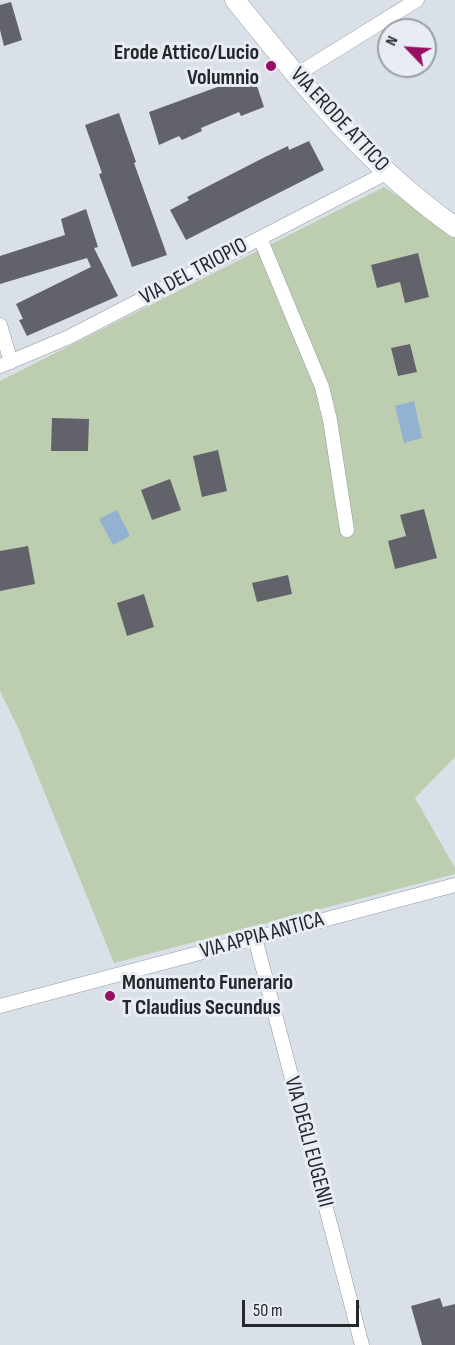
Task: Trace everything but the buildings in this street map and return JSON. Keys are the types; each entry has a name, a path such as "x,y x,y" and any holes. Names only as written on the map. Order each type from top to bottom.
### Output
{"main road":[{"name":"VIA ERODE ATTICO","path":"235,0 338,124 386,173 455,227"}],"street":[{"path":"296,75 417,0"},
{"name":"VIA DEL TRIOPIO","path":"5,364 69,337 386,173"},
{"path":"260,238 322,387 330,420 347,530"},
{"path":"0,325 5,364"},
{"name":"VIA APPIA ANTICA","path":"0,1006 455,885"},
{"name":"VIA DEGLI EUGENII","path":"255,938 362,1345"}],"green space":[{"path":"384,187 455,234 455,757 415,798 455,868 455,874 114,963 19,730 0,691 0,381"}],"water":[{"path":"414,401 422,438 404,443 395,406"},
{"path":"117,510 130,536 113,545 99,519"}],"place":[{"name":"Erode Attico/Lucio Volumnio","path":"271,66"},
{"name":"Monumento Funerario T Claudius Secundus","path":"110,996"}]}
